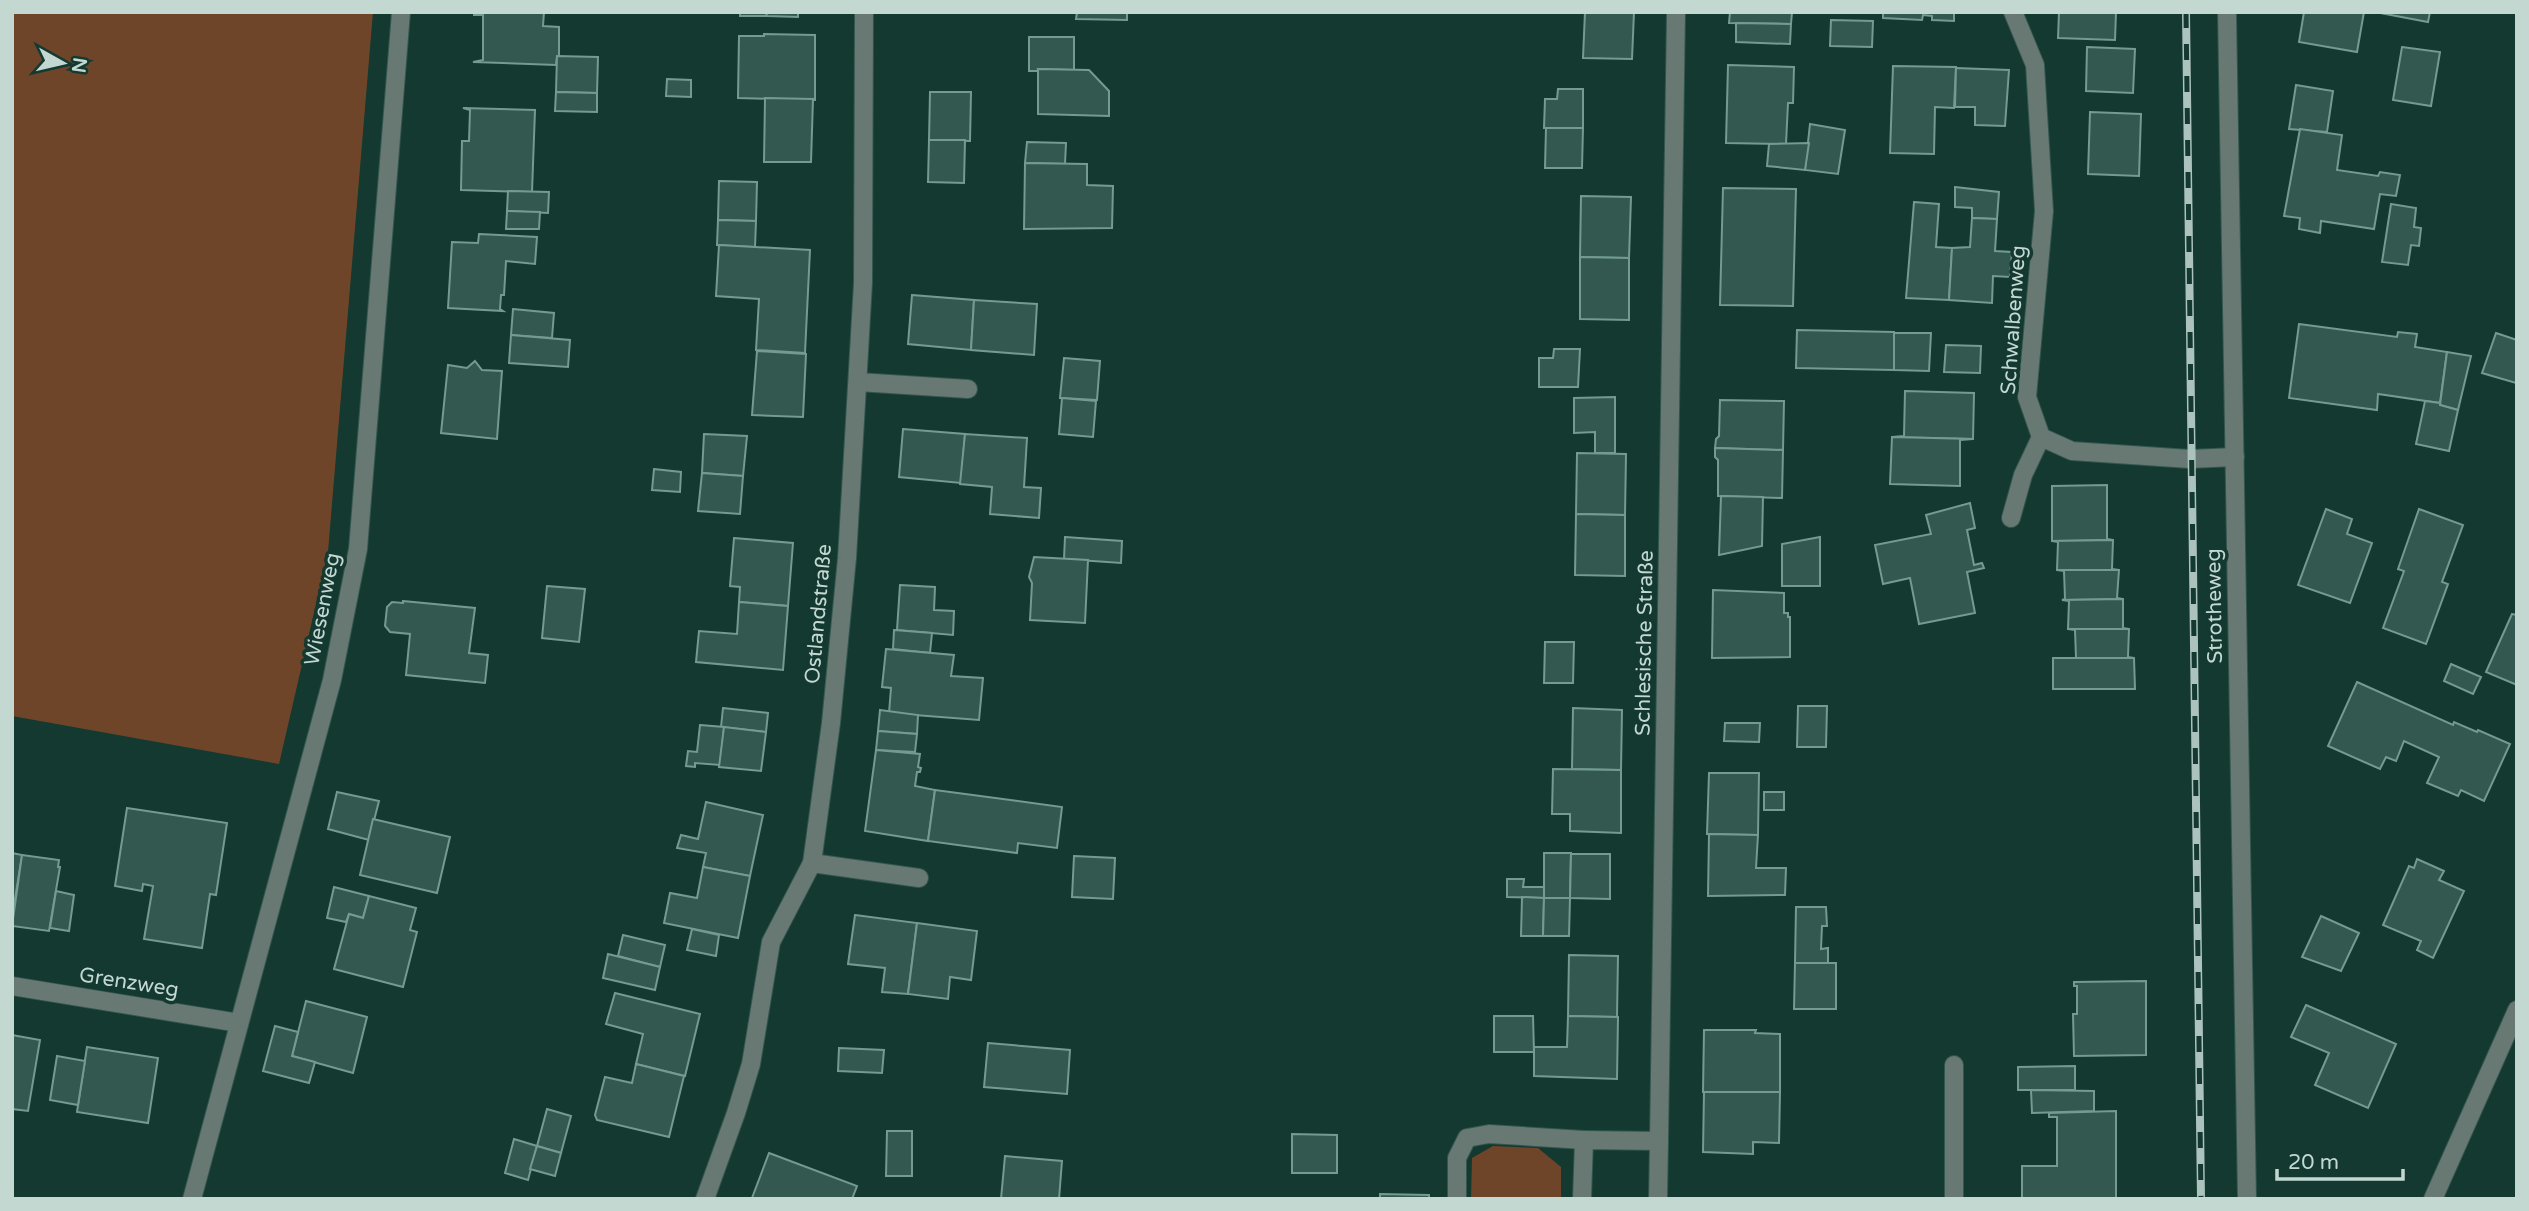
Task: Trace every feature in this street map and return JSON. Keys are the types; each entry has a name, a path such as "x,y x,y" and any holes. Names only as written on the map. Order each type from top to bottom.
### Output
{"street":[{"name":"Wiesenweg","path":"192,1199 332,680 358,549 401,12"},
{"name":"Ostlandstraße","path":"705,1199 751,1064 771,942 812,863 831,723 847,558 863,283 864,12"},
{"name":"Schlesische Straße","path":"1658,1199 1676,12"},
{"name":"Schwalbenweg","path":"2012,12 2035,65 2044,211 2027,397 2041,437"},
{"name":"Strotheweg","path":"2227,12 2247,1199"},
{"path":"858,382 968,390"},
{"path":"2011,518 2023,474 2041,437 2072,451 2190,459 2235,457"},
{"path":"812,863 919,878"},
{"name":"Grenzweg","path":"12,986 239,1024"},
{"path":"2433,1199 2517,1010"},
{"path":"1954,1065 1954,1199"},
{"path":"1457,1199 1457,1158 1467,1139 1489,1134 1659,1141"},
{"path":"1582,1199 1584,1140"}],"shaded area":[{"path":"12,12 373,12 328,552 279,764 12,716"},
{"path":"1493,1146 1538,1148 1561,1167 1561,1198 1471,1199 1472,1158"}],"building":[{"path":"474,12 544,12 543,26 559,27 559,56 556,65 473,62 483,60 483,15 474,15"},
{"path":"740,12 766,12 767,16 740,16"},
{"path":"766,12 798,12 798,17 767,16"},
{"path":"1077,12 1127,12 1127,20 1076,19"},
{"path":"1585,12 1634,12 1632,59 1583,58"},
{"path":"1730,12 1792,12 1791,24 1729,23"},
{"path":"1883,12 1954,12 1954,21 1932,20 1932,16 1923,15 1922,20 1883,18"},
{"path":"2059,12 2116,12 2115,40 2058,38"},
{"path":"2304,12 2364,12 2357,52 2299,42"},
{"path":"2375,12 2430,12 2428,22"},
{"path":"1831,20 1873,21 1872,47 1830,46"},
{"path":"1736,23 1791,24 1790,44 1736,42"},
{"path":"815,35 815,100 738,98 739,36"},
{"path":"1029,37 1074,37 1074,70 1029,71"},
{"path":"2087,47 2135,49 2133,93 2086,91"},
{"path":"2402,47 2440,52 2431,106 2393,100"},
{"path":"557,56 598,57 597,93 556,92"},
{"path":"1728,65 1794,67 1793,103 1788,103 1786,144 1726,143"},
{"path":"1893,66 1956,67 1954,108 1935,107 1934,154 1890,153"},
{"path":"1956,68 2009,70 2005,126 1975,125 1975,107 1955,107"},
{"path":"1038,69 1089,70 1109,91 1109,116 1038,114"},
{"path":"667,79 691,80 691,97 666,96"},
{"path":"2296,85 2333,91 2327,132 2289,129"},
{"path":"1558,89 1583,89 1583,128 1544,128 1545,99 1557,99"},
{"path":"556,92 597,93 597,112 555,111"},
{"path":"930,92 971,92 970,141 929,140"},
{"path":"765,98 813,99 811,162 764,162"},
{"path":"463,108 535,110 532,192 461,190 462,141 469,141 470,110"},
{"path":"2090,112 2141,114 2139,176 2088,174"},
{"path":"1810,124 1845,130 1838,174 1805,170"},
{"path":"1546,128 1583,128 1582,168 1545,168"},
{"path":"2300,129 2342,135 2337,170 2378,176 2380,172 2400,175 2396,196 2380,194 2374,229 2321,221 2320,233 2299,229 2300,218 2284,216"},
{"path":"929,140 965,140 964,183 928,182"},
{"path":"1027,142 1066,143 1065,164 1025,163"},
{"path":"1809,143 1805,170 1767,166 1769,144"},
{"path":"1025,163 1087,164 1087,185 1113,186 1112,228 1024,229"},
{"path":"719,181 757,182 756,221 718,220"},
{"path":"1955,187 1999,192 1997,219 1972,218 1972,208 1955,207"},
{"path":"1723,188 1796,189 1793,306 1720,305"},
{"path":"508,191 549,192 548,213 507,211"},
{"path":"1581,196 1631,197 1629,258 1580,257"},
{"path":"1914,202 1939,204 1936,247 1952,248 1949,300 1906,298"},
{"path":"2391,204 2416,208 2414,227 2421,228 2419,246 2411,245 2408,265 2382,262"},
{"path":"507,211 540,212 539,229 506,229"},
{"path":"1972,218 1997,219 1995,251 2012,252 2010,277 1993,276 1992,303 1949,300 1952,248 1970,247"},
{"path":"718,220 756,221 755,247 717,245"},
{"path":"479,234 537,237 535,264 506,261 504,295 501,295 500,309 503,311 448,308 452,242 478,243"},
{"path":"719,245 810,250 805,353 756,350 759,299 716,296"},
{"path":"1580,257 1629,258 1629,320 1580,319"},
{"path":"912,295 974,300 971,350 908,344"},
{"path":"974,300 1037,304 1034,355 971,350"},
{"path":"513,309 554,313 552,338 511,335"},
{"path":"2299,324 2397,337 2398,332 2417,334 2415,347 2447,352 2440,403 2378,394 2377,410 2289,398"},
{"path":"1797,330 1894,332 1894,370 1796,368"},
{"path":"1894,333 1931,333 1929,371 1894,370"},
{"path":"2496,333 2517,340 2516,383 2482,373"},
{"path":"511,335 570,340 568,367 509,363"},
{"path":"1946,345 1981,346 1980,373 1944,372"},
{"path":"1554,349 1580,349 1578,387 1539,387 1539,358 1553,358"},
{"path":"757,351 806,354 803,417 752,415"},
{"path":"2447,352 2471,356 2458,410 2440,405"},
{"path":"1064,358 1100,361 1097,400 1060,398"},
{"path":"475,361 482,370 502,371 497,439 441,433 448,365 467,368"},
{"path":"1905,391 1974,393 1973,439 1892,437 1904,436"},
{"path":"1615,397 1615,453 1595,453 1595,432 1574,433 1574,398"},
{"path":"1062,398 1096,401 1093,437 1059,434"},
{"path":"1720,400 1784,401 1783,450 1715,448 1719,436"},
{"path":"2425,401 2458,410 2449,451 2416,444"},
{"path":"903,429 965,434 961,483 899,477"},
{"path":"704,434 747,436 743,476 702,473"},
{"path":"965,434 1027,438 1024,487 1041,488 1039,518 990,514 992,487 960,484"},
{"path":"1892,437 1973,439 1960,440 1960,486 1890,484"},
{"path":"1715,448 1783,450 1782,498 1718,496 1718,460 1715,457"},
{"path":"1577,453 1626,454 1625,515 1576,514"},
{"path":"654,469 681,472 680,492 652,490"},
{"path":"702,473 743,476 740,514 698,511"},
{"path":"2107,485 2107,539 2113,540 2052,541 2052,486"},
{"path":"1721,496 1763,497 1762,546 1719,555"},
{"path":"1970,503 1975,528 1967,530 1974,565 1982,563 1984,568 1967,572 1975,613 1919,624 1910,578 1883,584 1875,545 1931,534 1926,515"},
{"path":"2326,509 2352,519 2347,534 2372,543 2350,603 2298,585"},
{"path":"2419,509 2463,525 2442,582 2448,584 2426,644 2383,628 2404,571 2398,569"},
{"path":"1576,514 1625,515 1625,576 1575,575"},
{"path":"1065,537 1122,541 1121,563 1064,559"},
{"path":"1820,537 1820,586 1782,586 1782,544"},
{"path":"734,538 793,543 788,606 739,602 740,587 730,586"},
{"path":"2113,540 2112,569 2119,570 2057,570 2058,542 2052,541"},
{"path":"1034,557 1088,560 1085,623 1030,620 1032,583 1029,577"},
{"path":"2057,570 2119,570 2117,598 2123,599 2062,600 2065,599 2064,571"},
{"path":"900,585 935,587 934,610 954,611 953,635 897,630"},
{"path":"547,586 585,589 579,642 542,638"},
{"path":"1713,590 1784,593 1784,613 1788,613 1790,617 1790,657 1712,658"},
{"path":"2123,599 2123,628 2129,629 2068,629 2069,601 2062,600"},
{"path":"392,602 475,608 469,653 488,655 485,683 406,675 410,634 390,632 385,626 387,607"},
{"path":"739,602 788,606 783,670 696,662 699,631 737,634"},
{"path":"2512,614 2517,615 2517,685 2486,672"},
{"path":"2068,629 2129,629 2128,657 2134,658 2073,659 2076,658 2075,630"},
{"path":"894,630 932,633 930,653 893,649"},
{"path":"1545,642 1574,642 1573,683 1544,683"},
{"path":"886,649 954,655 951,676 983,678 979,720 889,713 891,688 882,687"},
{"path":"2053,658 2134,658 2135,689 2053,689"},
{"path":"2451,664 2481,677 2473,694 2444,681"},
{"path":"2357,682 2453,725 2454,722 2510,744 2484,801 2461,790 2458,796 2427,783 2439,757 2404,741 2396,761 2386,757 2380,769 2328,746"},
{"path":"1798,706 1827,706 1826,747 1797,747"},
{"path":"723,708 768,713 766,732 721,727"},
{"path":"1573,708 1622,710 1621,770 1572,769"},
{"path":"880,710 918,715 917,734 878,731"},
{"path":"1725,723 1760,723 1759,742 1724,741"},
{"path":"700,725 724,727 720,765 695,763 695,767 686,766 688,751 697,752"},
{"path":"724,727 766,732 761,771 719,767"},
{"path":"878,731 917,734 915,752 876,750"},
{"path":"876,750 920,754 918,767 921,768 920,772 917,772 915,786 935,790 928,841 865,831"},
{"path":"1553,769 1621,770 1621,833 1570,831 1570,814 1552,814"},
{"path":"1709,773 1759,773 1758,835 1707,834"},
{"path":"935,790 1062,807 1057,848 1018,843 1017,853 928,841"},
{"path":"337,792 379,801 369,840 328,829"},
{"path":"1764,792 1784,792 1784,810 1764,810"},
{"path":"706,802 763,815 750,876 703,867 706,853 677,848 681,835 698,839"},
{"path":"127,808 227,823 216,895 210,894 202,948 144,939 153,886 143,884 142,891 115,886"},
{"path":"373,819 450,837 437,893 360,875"},
{"path":"1709,834 1758,835 1756,868 1786,868 1785,895 1708,896"},
{"path":"12,853 22,855 12,918"},
{"path":"1544,853 1571,853 1570,898 1544,898"},
{"path":"1571,854 1610,854 1610,899 1570,898"},
{"path":"22,855 59,860 49,931 12,926"},
{"path":"1074,856 1115,858 1113,899 1072,897"},
{"path":"2417,859 2444,871 2439,880 2464,891 2433,958 2417,950 2421,941 2383,925 2409,866 2414,868"},
{"path":"703,867 750,876 738,938 664,923 670,893 697,898"},
{"path":"1507,879 1524,879 1523,887 1544,887 1544,898 1507,897"},
{"path":"334,887 369,896 363,918 349,914 346,922 327,918"},
{"path":"56,891 74,895 69,931 50,928"},
{"path":"369,896 416,908 410,930 417,932 403,987 334,969 349,914 363,918"},
{"path":"1522,897 1544,898 1543,936 1521,936"},
{"path":"1544,898 1570,898 1569,936 1543,936"},
{"path":"1796,907 1826,907 1827,926 1822,926 1821,949 1828,948 1828,963 1795,963"},
{"path":"855,915 917,923 908,994 882,992 885,968 848,964"},
{"path":"2321,916 2359,933 2341,971 2302,957"},
{"path":"917,923 977,931 971,980 950,977 948,999 908,994"},
{"path":"692,929 719,935 716,956 687,950"},
{"path":"623,935 665,945 660,967 618,956"},
{"path":"608,954 660,967 655,990 603,978"},
{"path":"1569,955 1618,956 1617,1017 1568,1016"},
{"path":"1795,963 1836,963 1836,1009 1794,1009"},
{"path":"2146,981 2146,1055 2074,1056 2073,1014 2077,1014 2077,986 2074,986 2074,982"},
{"path":"615,993 700,1014 685,1076 636,1064 643,1034 606,1024"},
{"path":"306,1001 367,1017 353,1073 292,1056"},
{"path":"2306,1005 2396,1044 2368,1108 2315,1085 2329,1053 2291,1037"},
{"path":"1494,1016 1533,1016 1534,1052 1494,1052"},
{"path":"1568,1016 1618,1017 1617,1079 1534,1076 1534,1047 1567,1047"},
{"path":"275,1026 298,1032 292,1056 315,1062 309,1083 263,1071"},
{"path":"1704,1030 1756,1030 1755,1033 1780,1034 1780,1092 1703,1092"},
{"path":"12,1035 40,1040 28,1111 12,1109"},
{"path":"988,1043 1070,1050 1067,1094 984,1087"},
{"path":"87,1047 158,1058 148,1123 77,1112"},
{"path":"839,1048 884,1050 882,1073 838,1071"},
{"path":"57,1056 85,1061 78,1105 50,1100"},
{"path":"636,1064 684,1076 669,1137 597,1120 595,1115 605,1077 632,1083"},
{"path":"2075,1066 2075,1090 2018,1090 2018,1067"},
{"path":"2031,1090 2094,1091 2094,1111 2032,1113"},
{"path":"1704,1092 1780,1092 1779,1143 1753,1142 1753,1154 1703,1152"},
{"path":"547,1109 571,1116 561,1153 537,1146"},
{"path":"2116,1111 2116,1198 2022,1199 2022,1166 2057,1166 2057,1117 2049,1117 2049,1113"},
{"path":"887,1131 912,1131 912,1176 886,1176"},
{"path":"1292,1134 1337,1135 1337,1173 1292,1173"},
{"path":"514,1139 537,1146 528,1180 505,1173"},
{"path":"537,1146 561,1153 555,1176 530,1169"},
{"path":"769,1153 857,1186 852,1199 752,1198"},
{"path":"1005,1156 1062,1161 1059,1199 1001,1199"},
{"path":"1380,1194 1429,1195 1429,1199 1380,1199"}],"railway":[{"path":"2186,12 2201,1199"}]}
